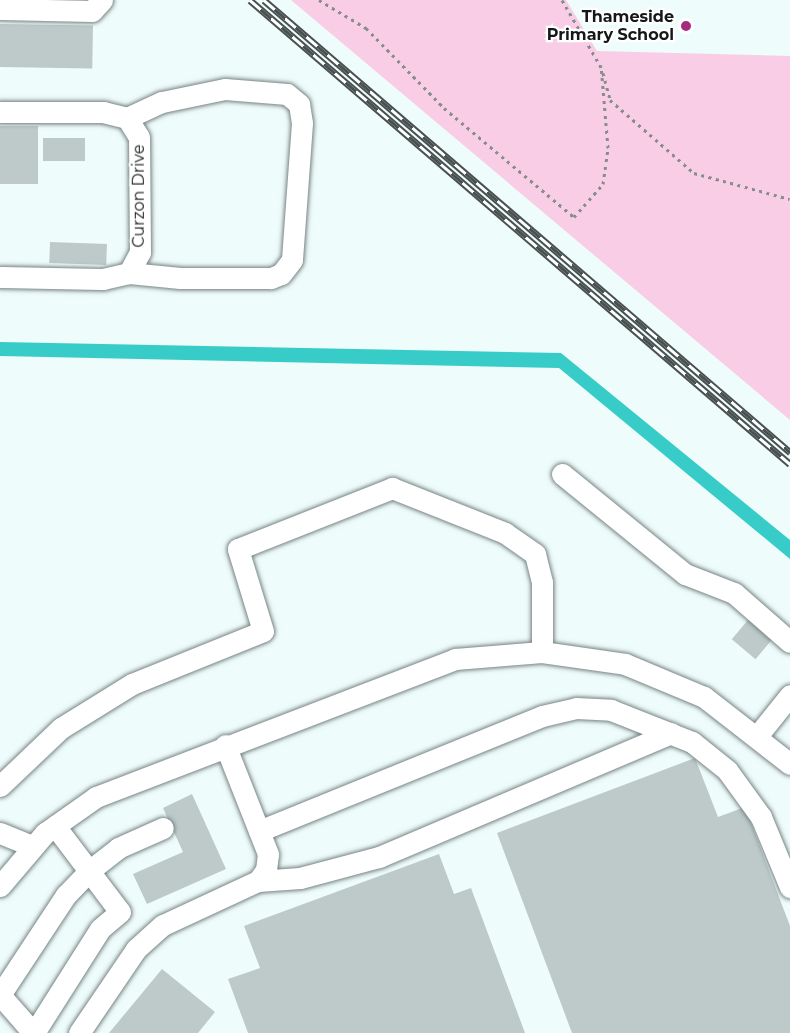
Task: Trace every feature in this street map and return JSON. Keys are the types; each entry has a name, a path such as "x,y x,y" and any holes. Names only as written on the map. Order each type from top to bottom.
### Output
{"street":[{"path":"0,9 92,10 102,0"},
{"path":"0,112 103,112 127,118 162,102 225,88 287,94 299,104 302,123 292,260 281,274 271,278 214,278 129,273 103,279 0,277"},
{"name":"Curzon Drive","path":"127,118 139,137 140,252 129,273"},
{"path":"562,474 685,574 734,593 790,642"},
{"path":"0,786 61,728 132,684 263,631 238,549 392,488 505,533 535,554 542,582 542,652"},
{"path":"0,886 32,846 55,825 96,797 225,745 455,659 542,652 595,657 635,668 704,697 758,735 790,764"},
{"path":"758,735 790,694"},
{"path":"259,831 542,716 576,708 611,710 692,742 727,770 744,790 761,817 790,888"},
{"path":"79,1033 136,949 163,925 258,881 300,878 379,857 671,733"},
{"path":"225,745 268,854 266,870 258,881"},
{"path":"55,825 89,871 120,912 100,929 36,1030 29,1028 0,995 66,895 89,871 118,848 163,828"},
{"path":"0,833 32,846"}],"path":[{"path":"319,0 366,28 444,108 574,217 603,184 608,148 601,65"},
{"path":"562,0 601,65 610,100 694,173 790,199"}],"shaded area":[{"path":"291,0 566,0 597,51 790,56 790,420"}],"water":[{"path":"0,342 561,353 790,540 790,559 559,368 0,356"}],"building":[{"path":"0,24 93,26 92,69 0,67"},
{"path":"0,126 38,126 38,184 0,184"},
{"path":"43,138 85,138 85,161 43,161"},
{"path":"50,242 107,244 106,265 49,263"},
{"path":"753,614 777,634 756,659 732,639"},
{"path":"695,758 718,817 745,807 790,926 790,1033 572,1033 497,833"},
{"path":"192,794 226,869 147,904 133,874 183,852 163,808"},
{"path":"439,854 454,894 471,888 525,1033 248,1033 228,979 260,968 244,926"},
{"path":"162,969 215,1012 198,1033 109,1033"}],"railway":[{"path":"250,0 790,464"},
{"path":"264,0 790,452"}],"place":[{"name":"Thameside Primary School","path":"686,26"}]}
